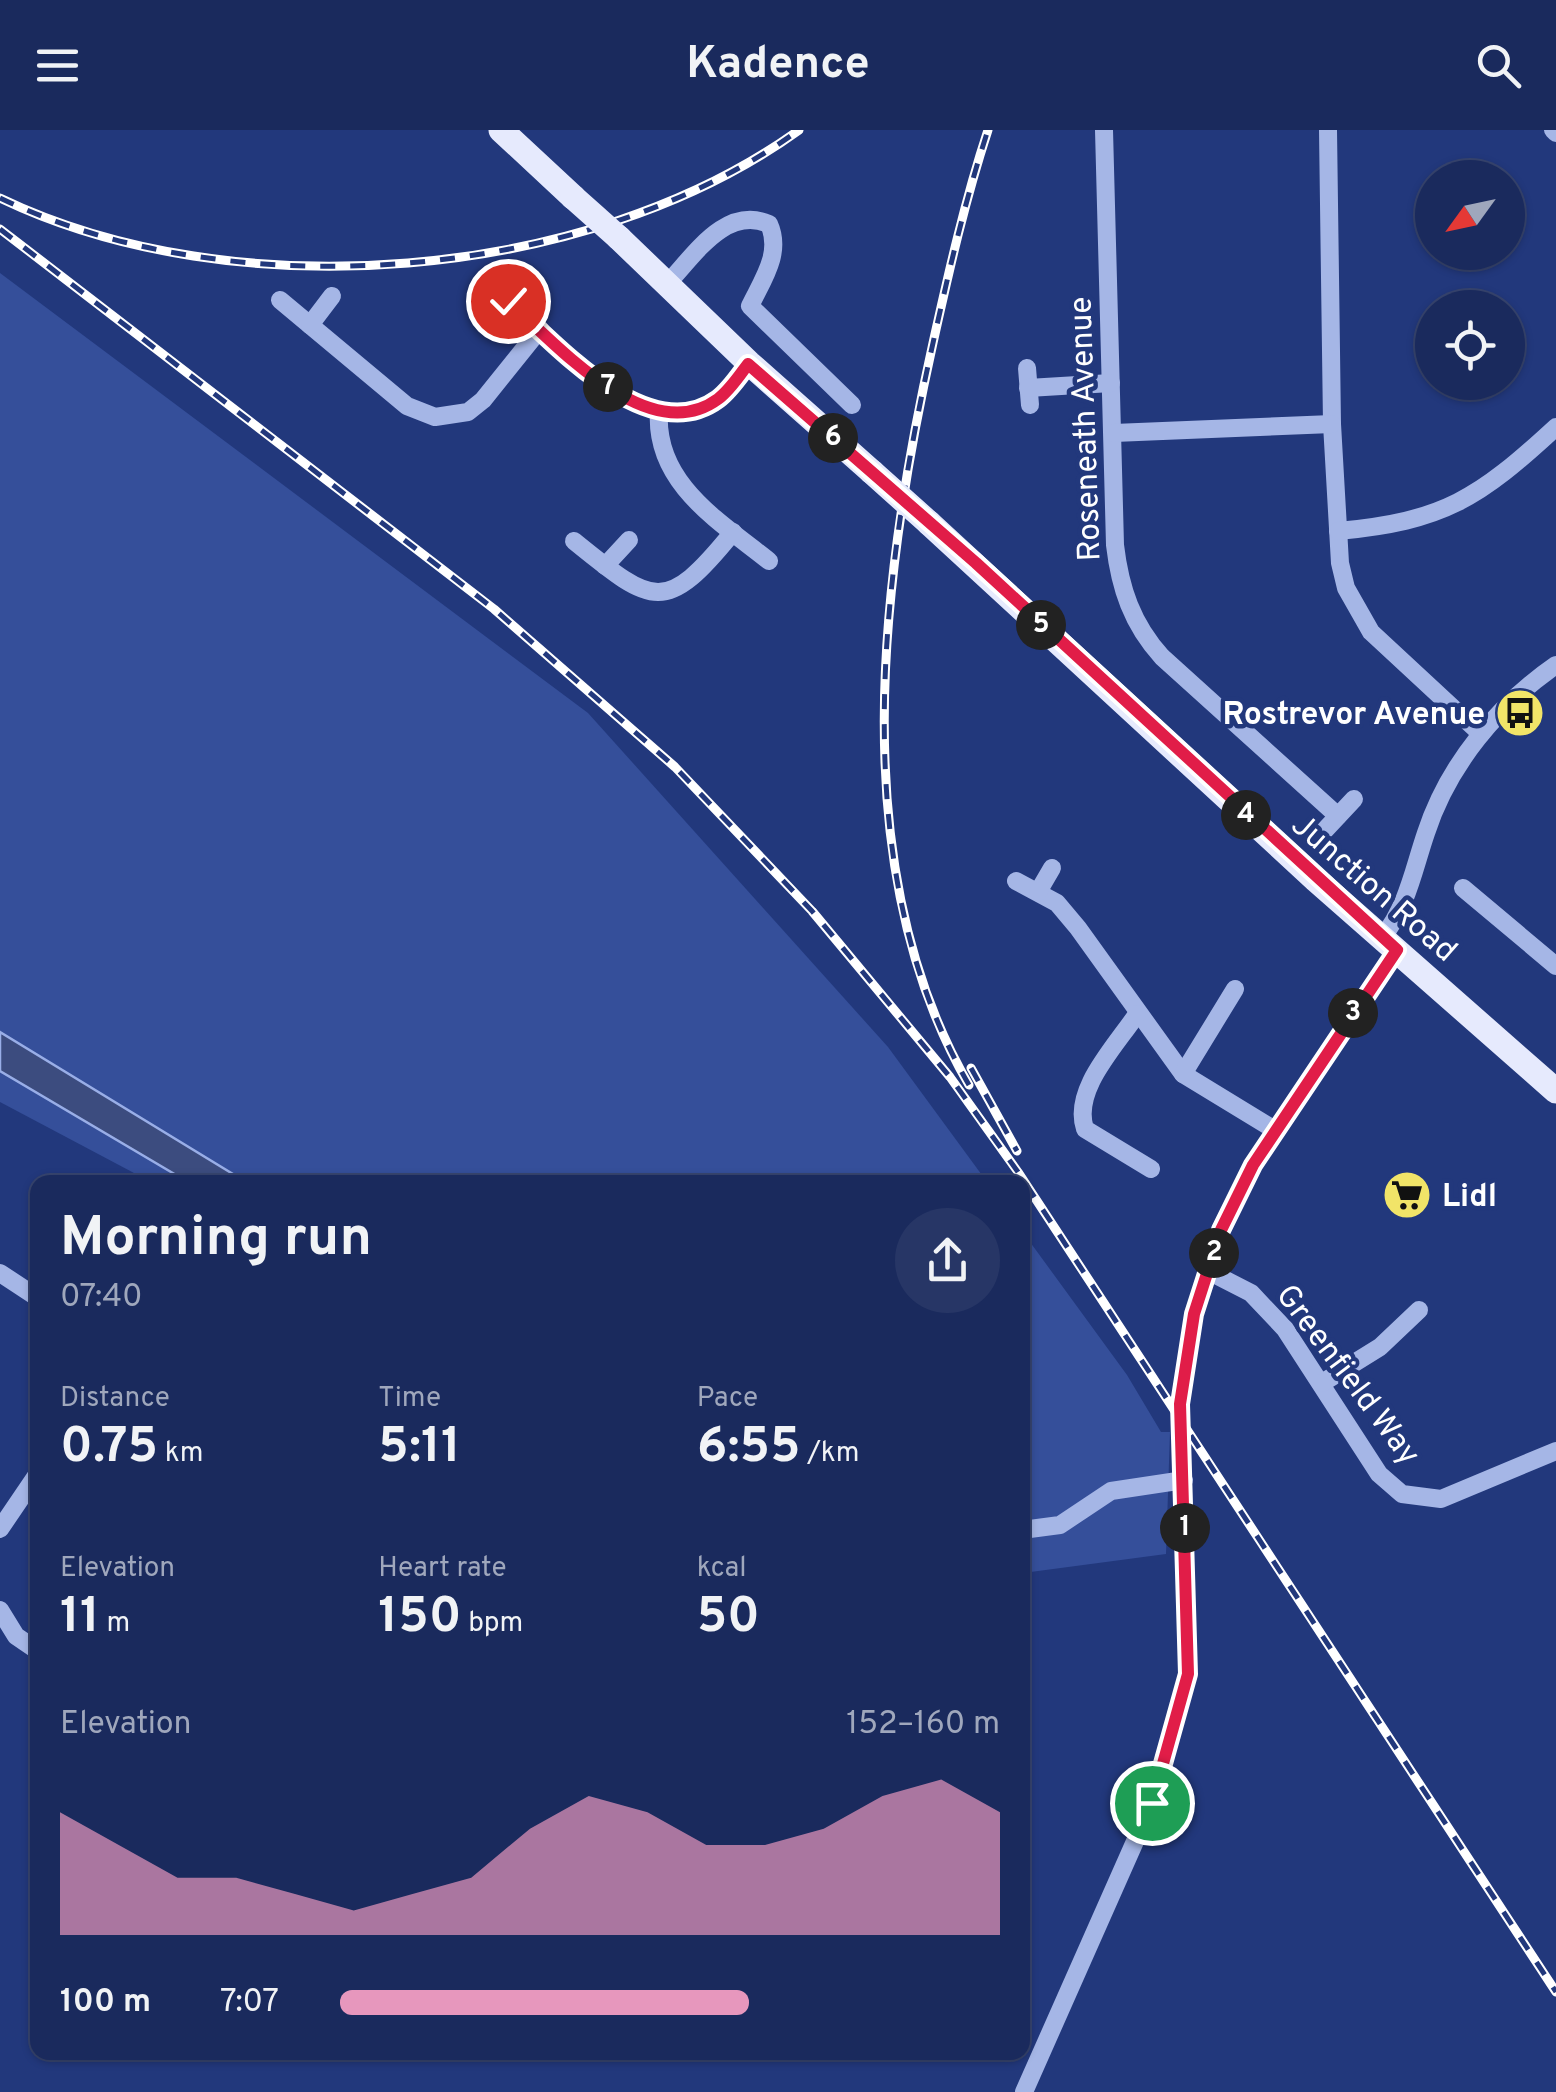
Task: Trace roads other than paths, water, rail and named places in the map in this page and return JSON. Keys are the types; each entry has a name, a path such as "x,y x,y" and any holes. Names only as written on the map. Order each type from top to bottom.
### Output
{"main road":[{"name":"Junction Road","path":"501,130 748,364 1556,1091"}],"street":[{"name":"Roseneath Avenue","path":"1104,130 1117,565 1124,594 1139,627 1162,656 1331,823 1354,799"},
{"path":"1328,130 1332,424 1338,531 1346,588 1365,623 1481,734"},
{"path":"666,285 727,222 751,216 769,224 776,238 774,254 750,306 852,405"},
{"path":"310,324 332,296"},
{"path":"280,300 407,406 435,418 468,412 483,400 540,330"},
{"path":"508,301 610,389 634,404 659,411 672,414 707,406 721,397 748,364"},
{"path":"1027,368 1029,396 1111,383"},
{"path":"659,411 663,459 682,488 769,561"},
{"path":"1114,433 1332,424"},
{"path":"1338,531 1396,525 1450,508 1556,427"},
{"path":"574,541 630,586 652,593 676,590 698,575 733,532"},
{"path":"605,566 629,540"},
{"path":"1024,2092 1152,1803 1188,1674 1180,1404 1194,1314 1229,1213 1390,944 1439,801 1481,734 1506,704 1556,664"},
{"path":"1038,892 1052,868"},
{"path":"1016,881 1057,904 1078,928 1182,1074 1276,1130"},
{"path":"1463,888 1556,966"},
{"path":"1182,1074 1235,989"},
{"path":"1137,1014 1078,1110 1085,1129 1151,1170"},
{"name":"Greenfield Way","path":"1208,1271 1260,1301 1322,1383 1379,1474 1414,1498 1441,1498 1556,1451"},
{"path":"0,1274 30,1293"},
{"path":"1322,1383 1380,1347 1419,1310"},
{"path":"1030,1529 1060,1525 1112,1491 1184,1480"},
{"path":"0,1529 30,1484"},
{"path":"0,1610 16,1636 30,1646"}],"railway":[{"path":"0,198 93,233 194,256 300,266 408,263 515,248 618,220 714,181 799,130"},
{"path":"969,1085 929,1000 903,910 889,816 884,720 888,623 914,433 951,262 988,130"},
{"path":"0,229 494,609 675,767 812,911 950,1077 1020,1175"},
{"path":"971,1068 1017,1151"},
{"path":"1030,1190 1556,1992"}],"place":[{"name":"Rostrevor Avenue","path":"1520,713"},
{"name":"Lidl","path":"1407,1195"}]}
